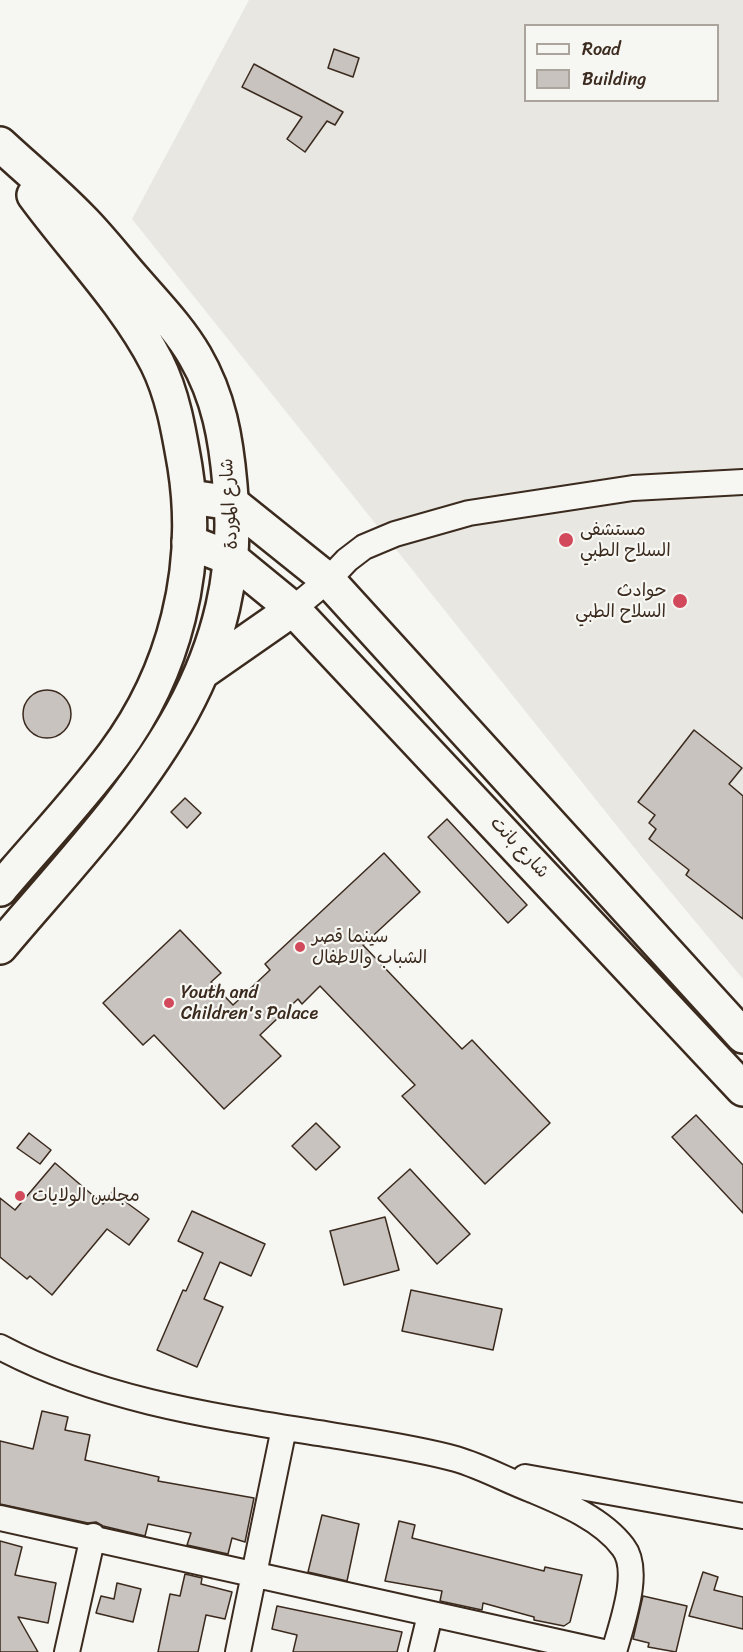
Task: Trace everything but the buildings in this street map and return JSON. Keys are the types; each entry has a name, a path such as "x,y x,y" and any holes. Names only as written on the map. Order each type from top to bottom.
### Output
{"main road":[{"name":"شارع الموردة","path":"0,146 68,241 136,324 158,365 172,404 190,497 185,597 166,658 148,699 114,754 0,889"},
{"name":"شارع الموردة","path":"0,146 82,219 164,315 195,356 216,400 226,436 232,503 232,559 223,610 204,671 180,721 143,778 0,947"},
{"path":"190,497 232,503 328,580 743,1036"},
{"name":"شارع بانت","path":"189,542 232,559 293,609 743,1089"},
{"path":"204,671 293,609"}],"street":[{"path":"293,609 364,547 395,534 470,513 633,488 743,482"},
{"path":"0,1347 64,1378 101,1389 284,1428 433,1454 490,1471 743,1516"},
{"path":"238,1652 284,1428"},
{"path":"490,1471 568,1506 624,1548 632,1568 630,1589 614,1652"},
{"path":"0,1518 93,1536 255,1576 594,1651"},
{"path":"67,1652 93,1536"},
{"path":"421,1652 429,1615"}],"shaded area":[{"name":"مستشفى السلاح الطبي","path":"249,0 743,0 743,979 645,861 132,219"}],"place":[{"name":"مستشفى السلاح الطبي","path":"566,540"},
{"name":"حوادث السلاح الطبي","path":"680,601"},
{"name":"سينما قصر الشباب والاطفال","path":"300,947"},
{"name":"Youth and Children's Palace","path":"169,1003"},
{"name":"مجلس الولايات","path":"20,1196"}]}
